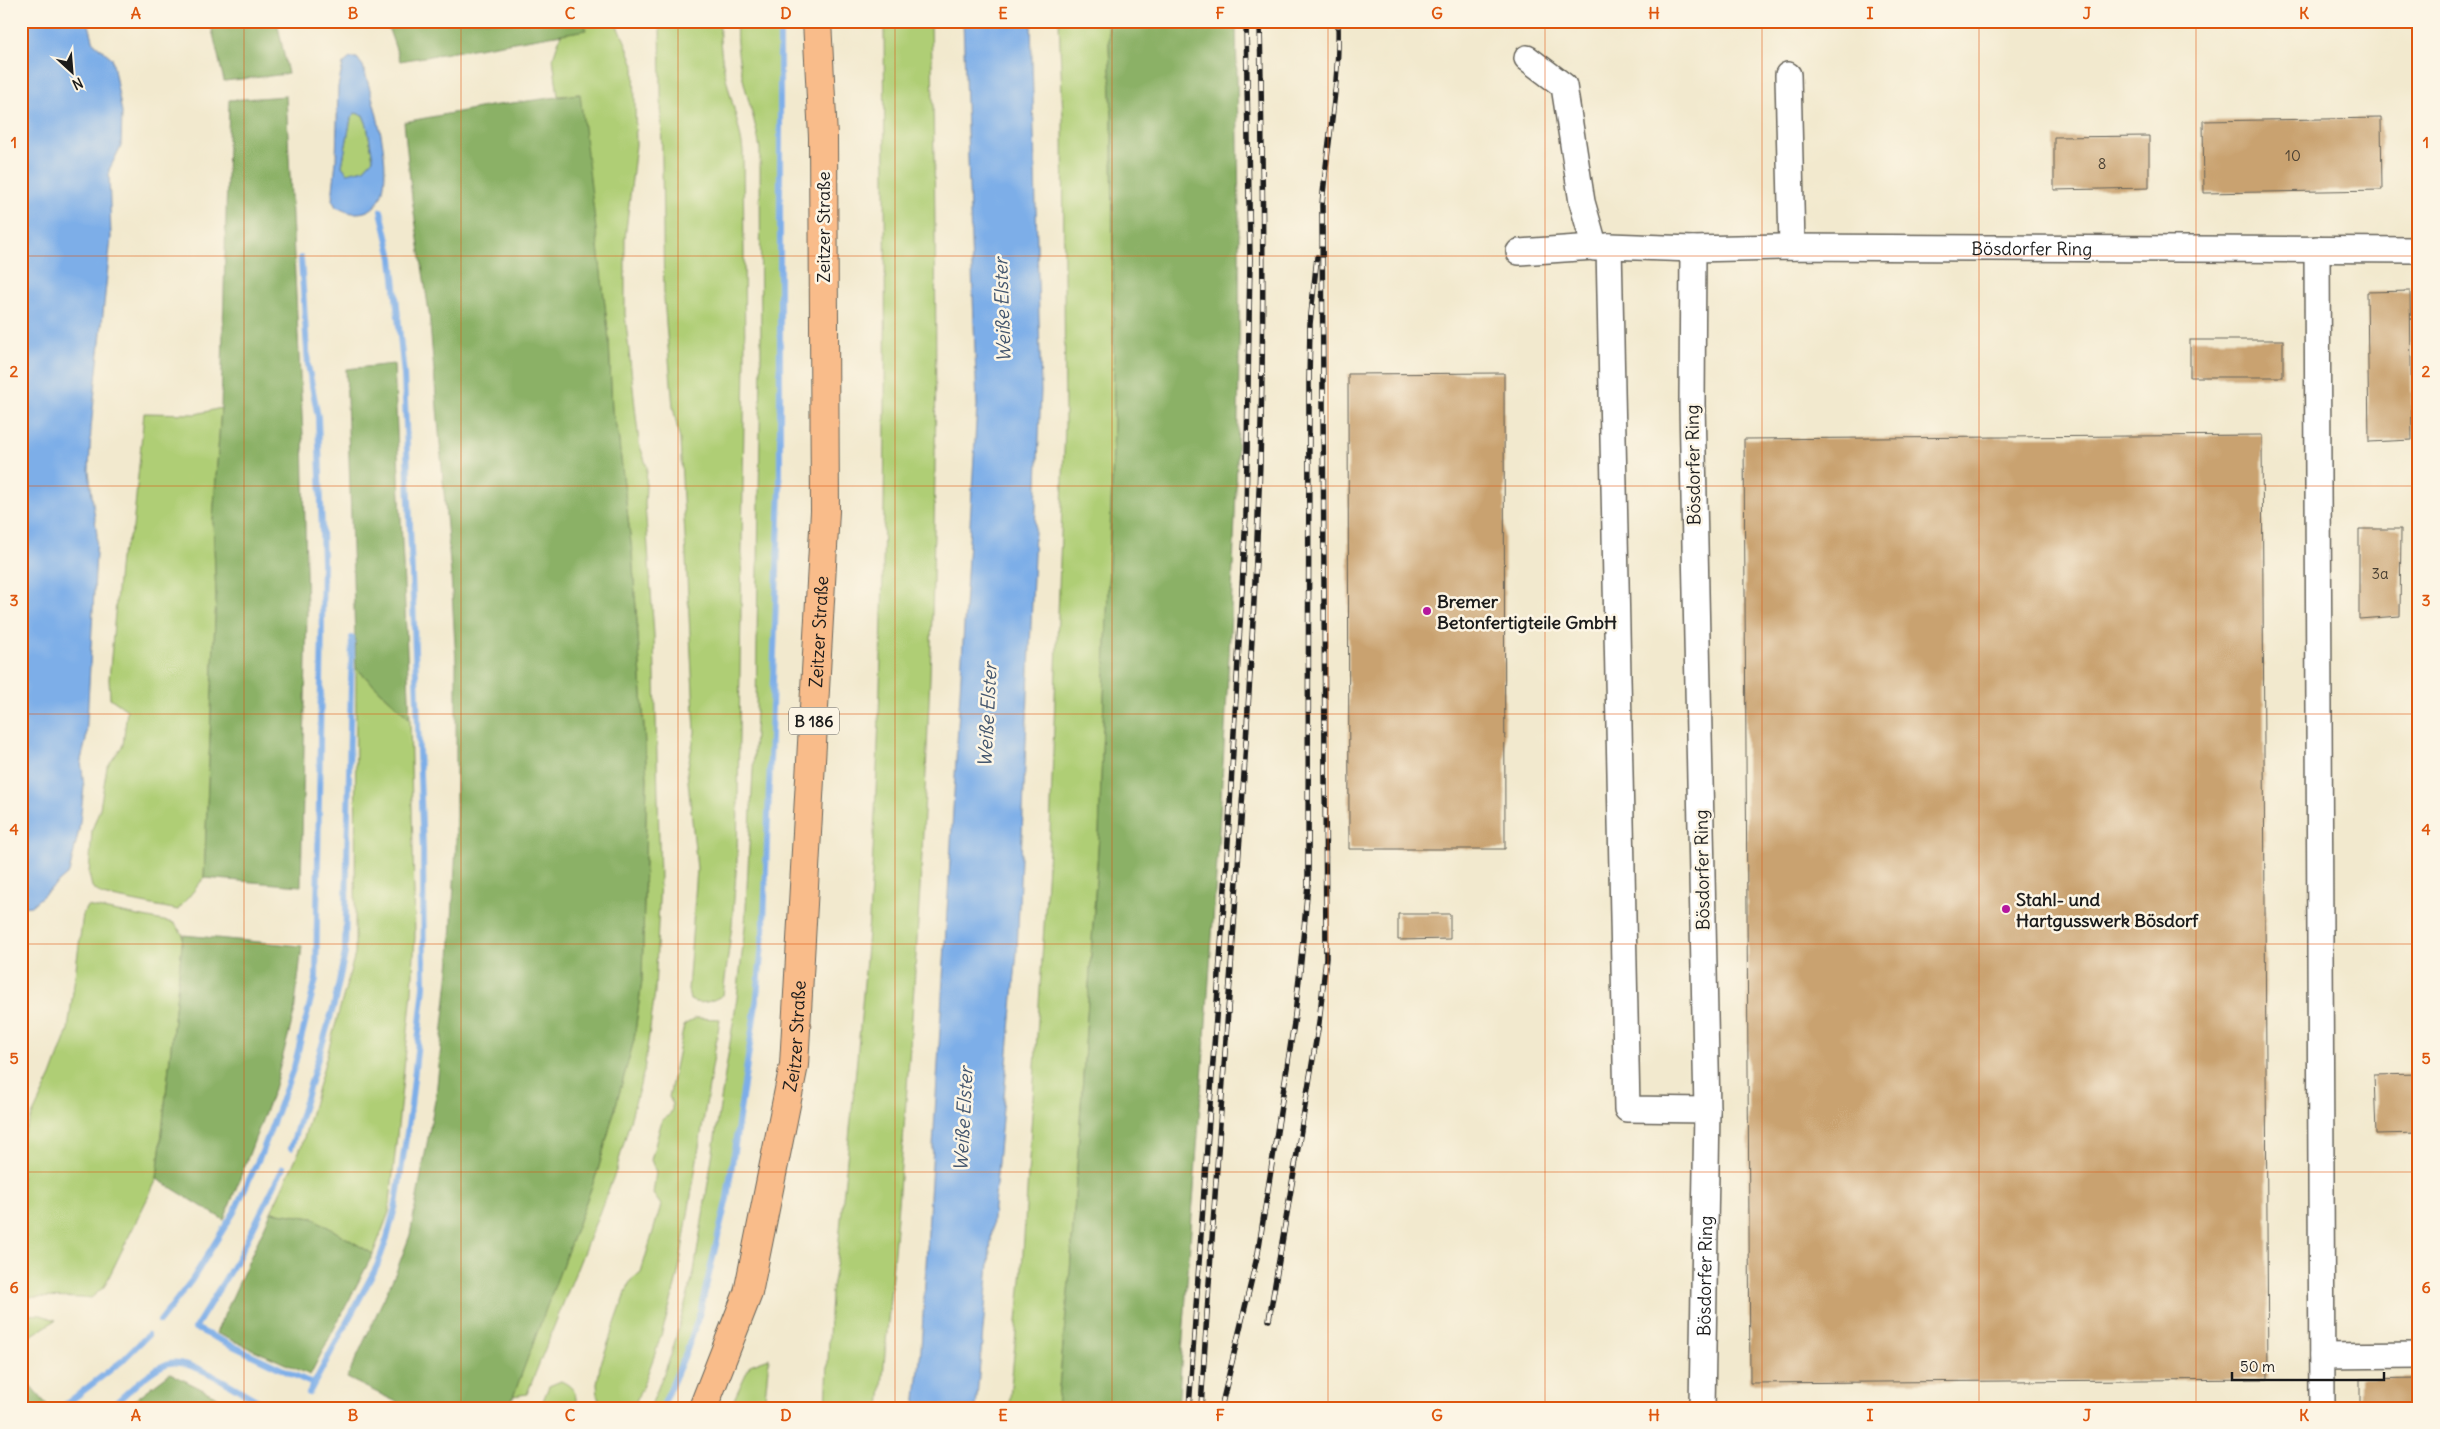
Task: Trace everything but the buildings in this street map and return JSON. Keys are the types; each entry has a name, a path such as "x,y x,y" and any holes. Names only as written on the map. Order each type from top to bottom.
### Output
{"main road":[{"name":"Zeitzer Straße","path":"703,1408 748,1293 794,1065 825,512 823,137 817,21"}],"street":[{"path":"1527,58 1564,86 1582,202 1602,247 1627,1109 1708,1110"},
{"path":"1788,74 1792,247"},
{"path":"1519,252 1602,247 1693,249"},
{"name":"Bösdorfer Ring","path":"1702,1408 1708,1110 1692,404 1693,249 1792,247 2419,250"},
{"path":"2317,249 2322,1408"},
{"path":"2322,1356 2419,1355"}],"green space":[{"path":"210,21 277,21 288,74 224,81"},
{"path":"386,21 583,21 586,30 400,61"},
{"path":"583,21 614,21 624,39 634,65 636,145 625,239 625,314 639,443 647,467 645,504 654,635 660,879 655,992 644,1071 616,1171 527,1394 513,1396 598,1170 634,1040 642,980 647,779 632,552 618,434 612,411 609,339 579,94 558,96 553,58 561,34 585,30"},
{"path":"660,21 720,21 721,54 743,151 745,359 737,860 732,925 723,995 703,1003 690,1000 688,990 697,869 687,771 695,732 680,440 673,407 664,299"},
{"path":"737,21 780,21 782,293 780,474 772,746 765,899 760,972 750,1048 733,1159 711,1268 702,1304 677,1374 662,1408 650,1408 671,1355 694,1272 737,998 745,927 756,712 761,359 760,150 738,54"},
{"path":"884,21 931,21 935,267 935,431 930,677 922,860 910,1043 880,1408 826,1408 831,1292 837,1261 865,968 877,764 885,446"},
{"path":"1059,21 1108,21 1112,117 1114,426 1099,835 1070,1272 1057,1408 1009,1408 1022,1268 1050,833 1065,425 1063,118"},
{"path":"1108,21 1236,21 1239,331 1235,517 1218,851 1178,1408 1057,1408 1070,1272 1099,835 1114,426 1112,117"},
{"path":"580,94 609,339 612,411 618,434 632,552 641,678 647,779 642,980 634,1040 598,1170 509,1408 409,1408 347,1378 396,1272 410,1235 436,1095 450,959 456,846 456,663 451,575 429,312 412,199 404,122 490,106"},
{"path":"286,96 303,435 307,613 301,886 204,878 216,596 213,520 221,408 229,100"},
{"path":"355,113 363,115 367,125 373,159 364,169 347,173 342,166 351,118"},
{"path":"394,364 410,719 356,668 346,369"},
{"path":"221,408 213,520 216,596 204,878 178,910 102,895 92,887 89,874 92,830 100,808 107,767 123,745 127,710 110,698 109,679 120,558 133,528 144,413 196,414"},
{"path":"356,668 410,719 415,936 412,992 389,1212 373,1254 313,1218 271,1212 302,1145 355,954"},
{"path":"87,906 174,923 183,935 157,1179 104,1287 91,1298 21,1297 21,1139 51,1076 68,1030 83,914"},
{"path":"183,935 302,946 294,1014 274,1089 224,1220 157,1179"},
{"path":"696,1018 720,1019 675,1287 654,1357 633,1408 599,1408 597,1384 600,1366 630,1281 641,1272 661,1205 653,1194 656,1172 651,1160 662,1120 672,1110 669,1097 684,1025"},
{"path":"271,1212 313,1218 373,1254 310,1375 216,1333"},
{"path":"21,1314 41,1315 56,1320 21,1342"},
{"path":"769,1358 764,1408 730,1408 750,1365"},
{"path":"170,1373 239,1408 124,1408"},
{"path":"21,1375 50,1408 21,1408"},
{"path":"561,1381 574,1391 576,1408 540,1408 549,1386"}],"water":[{"path":"21,21 88,21 94,43 112,58 122,113 121,146 109,170 111,238 91,428 89,471 97,535 86,740 81,760 84,787 79,830 69,873 31,906 21,907"},
{"name":"Weiße Elster","path":"963,21 1031,21 1041,391 1017,952 976,1408 915,1408 921,1349 977,406"},
{"path":"350,58 357,58 363,66 384,151 385,175 381,195 372,209 354,213 336,207 332,200 336,161 338,87 343,64","holes":["355,113 363,115 367,125 373,159 364,169 347,173 342,166 351,118"]}],"waterway":[{"path":"662,1408 687,1350 700,1312 727,1198 757,997 764,923 780,490 780,21"},
{"path":"309,1393 377,1266 387,1238 396,1204 411,1106 424,986 423,850 404,375 392,258 381,211"},
{"path":"160,1321 192,1280 234,1212 262,1152 294,1067 316,979 323,561 318,417 308,365 301,258"},
{"path":"291,1148 334,1005 345,953 352,638"},
{"path":"283,1168 238,1258 195,1328 313,1384"},
{"path":"61,1408 122,1361 148,1335"},
{"path":"110,1408 138,1383 169,1363 179,1363 205,1372 271,1408"}],"railway":[{"path":"1189,1408 1227,859 1246,516 1250,259 1246,21"},
{"path":"1201,1408 1239,851 1258,517 1263,269 1260,21"},
{"path":"1269,1320 1319,1023 1326,958 1322,205 1335,90 1338,21"},
{"path":"1221,1408 1258,1253 1294,1023 1308,884 1309,383 1310,324 1317,257"}],"place":[{"name":"Bremer Betonfertigteile GmbH","path":"1427,611"},
{"name":"Stahl- und Hartgusswerk Bösdorf","path":"2006,909"}]}
